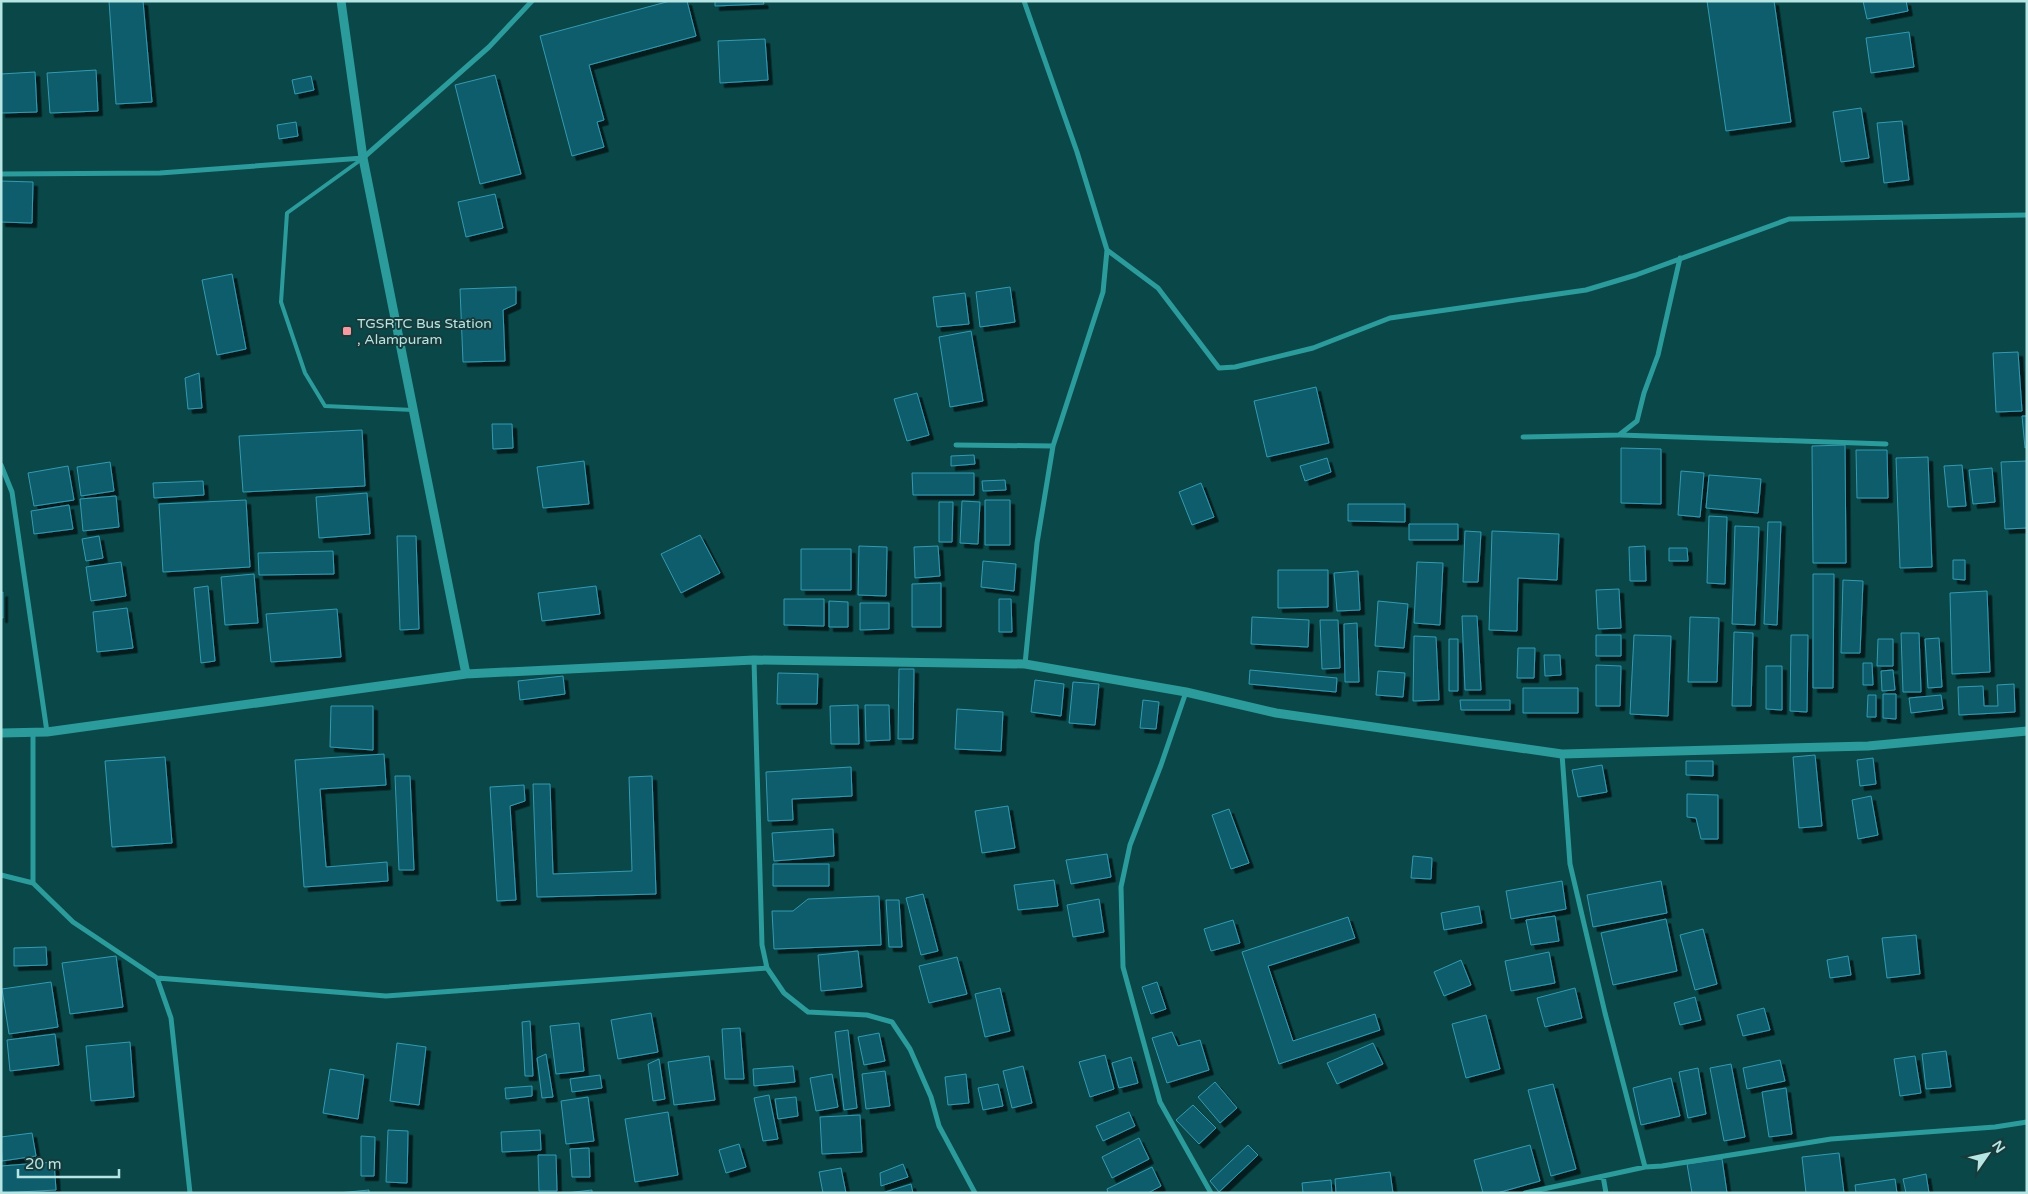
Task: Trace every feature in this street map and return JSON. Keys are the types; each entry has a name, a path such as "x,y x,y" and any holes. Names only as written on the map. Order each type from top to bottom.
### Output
{"street":[{"path":"341,1 363,158 466,674"},
{"path":"1,174 160,173 363,158 489,47 532,1"},
{"path":"1024,1 1077,152 1107,250 1104,292 1053,446 1037,543 1025,664"},
{"path":"1107,250 1158,288 1219,368 1235,367 1313,348 1390,318 1586,290 1636,275 1789,219 2027,215"},
{"path":"1619,435 1637,421 1644,393 1658,355 1680,258"},
{"path":"1523,437 1619,435 1886,444"},
{"path":"956,445 1053,446"},
{"path":"1,465 12,492 47,732"},
{"path":"754,660 762,945 767,968 784,993 808,1012 867,1015 892,1022 910,1049 930,1097 939,1126 974,1193"},
{"path":"1,733 47,732 466,674 754,660 1025,664 1186,692 1276,713 1562,754 1868,746 2027,731"},
{"path":"1186,692 1161,765 1130,845 1121,887 1123,967 1160,1102 1211,1193"},
{"path":"33,733 33,883"},
{"path":"1562,754 1570,864 1645,1167"},
{"path":"1,875 33,883 74,922 157,978 386,996 767,968"},
{"path":"157,978 171,1018 190,1193"},
{"path":"1525,1193 1645,1167 1662,1166 1830,1139 1995,1127 2027,1122"},
{"path":"1603,1176 1606,1193"}],"lane":[{"path":"363,158 287,214 281,302 305,373 325,406 414,410"}],"building":[{"path":"109,1 143,1 152,102 116,104"},
{"path":"670,1 687,1 696,36 589,65 604,120 597,122 604,147 572,156 540,36"},
{"path":"715,1 763,1 764,4 715,6"},
{"path":"1707,1 1774,1 1791,122 1726,131"},
{"path":"1863,1 1906,1 1908,11 1867,19"},
{"path":"1909,32 1914,67 1871,73 1866,38"},
{"path":"765,39 768,80 720,83 718,41"},
{"path":"96,70 98,111 50,113 47,73"},
{"path":"35,72 37,112 1,113 1,74"},
{"path":"495,75 521,174 480,184 455,85"},
{"path":"311,76 314,90 295,94 292,80"},
{"path":"1861,108 1869,158 1841,162 1833,112"},
{"path":"1902,121 1909,180 1884,183 1877,123"},
{"path":"296,122 298,136 279,139 277,125"},
{"path":"1,181 33,182 32,223 1,222"},
{"path":"495,194 503,228 466,237 458,202"},
{"path":"232,274 246,349 217,355 202,280"},
{"path":"516,287 516,304 503,310 505,361 463,362 460,289"},
{"path":"1010,287 1015,322 980,327 976,292"},
{"path":"965,293 969,324 937,327 933,297"},
{"path":"971,331 983,401 950,407 939,337"},
{"path":"2018,352 2022,411 1996,412 1993,353"},
{"path":"199,373 202,408 188,409 185,378"},
{"path":"1316,387 1329,443 1267,457 1254,401"},
{"path":"917,393 929,435 907,441 894,399"},
{"path":"2022,416 2027,416 2027,447 2025,448"},
{"path":"492,424 512,424 513,448 493,449"},
{"path":"362,430 365,486 243,492 239,436"},
{"path":"1845,445 1846,563 1813,563 1812,446"},
{"path":"1621,448 1661,449 1661,504 1621,503"},
{"path":"1856,450 1887,450 1888,498 1857,498"},
{"path":"974,455 975,464 951,466 951,456"},
{"path":"1928,457 1932,567 1900,568 1896,458"},
{"path":"1327,458 1331,472 1305,481 1300,466"},
{"path":"584,461 589,504 543,508 537,467"},
{"path":"2027,461 2027,528 2005,529 2001,462"},
{"path":"110,462 114,491 81,496 77,467"},
{"path":"1962,465 1966,506 1948,507 1944,466"},
{"path":"68,466 74,500 34,506 28,473"},
{"path":"1992,468 1995,502 1973,504 1969,470"},
{"path":"1681,471 1704,473 1700,517 1678,515"},
{"path":"912,473 974,473 974,495 913,495"},
{"path":"1709,475 1761,479 1758,513 1706,508"},
{"path":"1005,480 1006,490 983,491 982,481"},
{"path":"203,481 204,495 154,498 153,483"},
{"path":"1201,483 1214,517 1192,525 1179,492"},
{"path":"367,493 370,534 319,538 316,497"},
{"path":"116,496 119,527 83,531 80,499"},
{"path":"246,500 250,567 163,572 159,504"},
{"path":"985,500 1010,500 1010,545 985,545"},
{"path":"962,501 980,502 978,544 960,543"},
{"path":"939,502 953,502 952,542 939,542"},
{"path":"1348,504 1405,504 1405,522 1348,521"},
{"path":"69,505 73,529 34,534 31,511"},
{"path":"1709,516 1727,517 1725,584 1707,583"},
{"path":"1768,522 1781,522 1777,625 1764,624"},
{"path":"1409,524 1458,524 1458,540 1409,540"},
{"path":"1735,526 1759,527 1755,625 1732,624"},
{"path":"1465,531 1481,532 1478,582 1463,582"},
{"path":"1492,531 1559,534 1557,580 1518,578 1517,631 1489,630"},
{"path":"700,535 720,573 681,593 661,554"},
{"path":"99,536 103,558 86,561 82,539"},
{"path":"397,536 416,536 419,629 400,630"},
{"path":"859,546 887,547 886,596 858,595"},
{"path":"938,546 940,576 915,578 914,547"},
{"path":"1645,546 1646,581 1630,581 1629,547"},
{"path":"1669,548 1687,548 1688,561 1669,561"},
{"path":"801,549 851,549 851,590 801,590"},
{"path":"333,551 334,574 259,575 258,553"},
{"path":"1953,560 1965,560 1965,580 1953,579"},
{"path":"983,561 1016,564 1014,591 981,587"},
{"path":"121,562 126,596 91,601 86,567"},
{"path":"1417,562 1443,563 1440,625 1414,623"},
{"path":"1278,570 1328,570 1328,607 1278,608"},
{"path":"1358,571 1360,610 1337,611 1334,573"},
{"path":"254,574 258,623 225,625 221,577"},
{"path":"1813,574 1834,574 1833,688 1813,688"},
{"path":"1843,580 1863,581 1860,653 1841,653"},
{"path":"941,583 941,627 912,627 912,584"},
{"path":"208,586 215,661 201,663 194,588"},
{"path":"596,586 600,614 542,621 538,593"},
{"path":"1619,589 1621,628 1598,629 1596,590"},
{"path":"1987,591 1990,672 1952,674 1950,593"},
{"path":"3,592 3,618 1,618 1,593"},
{"path":"784,599 824,599 824,626 784,625"},
{"path":"999,599 1011,599 1012,632 999,632"},
{"path":"829,601 848,602 848,627 829,627"},
{"path":"1378,601 1408,604 1404,648 1375,646"},
{"path":"860,603 889,603 889,629 860,630"},
{"path":"127,608 133,648 97,652 93,612"},
{"path":"337,609 341,657 271,662 266,614"},
{"path":"1462,616 1477,616 1481,690 1465,690"},
{"path":"1252,617 1309,620 1308,647 1251,644"},
{"path":"1690,617 1719,618 1717,682 1688,682"},
{"path":"1320,620 1338,620 1340,668 1322,669"},
{"path":"1357,623 1359,682 1345,682 1344,624"},
{"path":"1734,632 1753,633 1751,706 1732,706"},
{"path":"1901,633 1919,633 1921,692 1903,692"},
{"path":"1596,635 1621,635 1621,656 1596,656"},
{"path":"1634,635 1671,636 1668,716 1630,714"},
{"path":"1791,635 1808,635 1807,712 1790,711"},
{"path":"1414,636 1436,637 1439,700 1413,701"},
{"path":"1939,638 1942,687 1928,688 1925,639"},
{"path":"1449,639 1458,639 1458,691 1449,691"},
{"path":"1878,639 1893,639 1893,666 1877,666"},
{"path":"1518,648 1535,648 1534,678 1517,678"},
{"path":"1544,655 1560,655 1561,675 1545,676"},
{"path":"1863,663 1872,663 1873,685 1863,685"},
{"path":"1596,665 1621,666 1620,706 1596,706"},
{"path":"1766,666 1782,666 1782,710 1766,709"},
{"path":"899,669 914,669 913,739 898,739"},
{"path":"1250,670 1337,678 1336,692 1249,684"},
{"path":"1893,670 1895,690 1882,691 1881,671"},
{"path":"1378,671 1405,673 1403,697 1376,695"},
{"path":"778,673 818,674 817,704 777,704"},
{"path":"563,676 565,694 520,700 518,681"},
{"path":"1035,680 1064,684 1061,716 1031,712"},
{"path":"1073,682 1099,684 1095,725 1069,723"},
{"path":"2014,684 2015,712 1959,715 1958,687 1983,686 1984,706 1998,706 1997,685"},
{"path":"1523,688 1578,688 1578,713 1523,713"},
{"path":"1883,694 1896,694 1896,719 1883,718"},
{"path":"1868,695 1876,695 1876,717 1867,717"},
{"path":"1941,695 1943,709 1911,713 1909,698"},
{"path":"1143,700 1159,702 1156,729 1140,728"},
{"path":"1460,700 1510,700 1510,710 1461,710"},
{"path":"858,705 859,744 831,744 830,706"},
{"path":"865,705 889,705 890,740 866,741"},
{"path":"331,706 373,706 373,750 330,747"},
{"path":"957,709 1003,712 1001,751 955,749"},
{"path":"384,754 386,785 320,789 326,867 387,862 388,881 304,887 295,760"},
{"path":"1815,755 1822,826 1799,828 1793,757"},
{"path":"165,757 172,843 112,847 105,761"},
{"path":"1873,758 1876,784 1860,786 1857,760"},
{"path":"1686,761 1713,761 1713,776 1686,775"},
{"path":"1602,765 1607,792 1578,797 1572,770"},
{"path":"851,767 852,796 792,799 793,820 768,821 766,772"},
{"path":"395,776 410,776 414,870 399,870"},
{"path":"652,776 656,894 537,897 533,784 550,784 553,874 632,871 629,777"},
{"path":"524,785 525,801 510,806 516,900 497,901 490,787"},
{"path":"1687,794 1718,795 1718,839 1701,839 1696,818 1687,817"},
{"path":"1871,796 1878,835 1858,839 1852,800"},
{"path":"1008,806 1015,848 982,853 975,811"},
{"path":"1229,809 1249,863 1231,869 1212,815"},
{"path":"833,829 834,856 774,861 772,833"},
{"path":"1107,854 1111,877 1071,884 1066,860"},
{"path":"1413,856 1432,858 1431,879 1411,878"},
{"path":"773,864 829,864 829,886 773,886"},
{"path":"1054,880 1058,906 1018,910 1014,885"},
{"path":"1562,881 1566,909 1511,919 1506,891"},
{"path":"1661,881 1667,913 1593,927 1587,895"},
{"path":"923,894 938,951 921,955 906,898"},
{"path":"879,896 881,945 774,949 772,911 793,911 808,899"},
{"path":"1099,899 1104,932 1073,937 1067,905"},
{"path":"886,900 899,900 902,947 889,947"},
{"path":"1479,906 1482,923 1444,930 1441,913"},
{"path":"1555,916 1559,941 1531,945 1526,920"},
{"path":"1348,917 1355,938 1268,966 1293,1041 1375,1014 1380,1030 1279,1064 1242,952"},
{"path":"1666,919 1677,971 1613,985 1601,933"},
{"path":"1233,920 1240,943 1211,951 1204,929"},
{"path":"1703,929 1717,984 1695,990 1680,935"},
{"path":"1916,935 1920,974 1887,978 1882,938"},
{"path":"46,947 47,965 14,966 14,948"},
{"path":"858,951 862,987 821,991 818,955"},
{"path":"1549,952 1555,983 1511,991 1505,961"},
{"path":"116,956 123,1007 70,1014 62,963"},
{"path":"1848,956 1851,975 1830,978 1827,960"},
{"path":"957,957 967,994 929,1003 919,966"},
{"path":"1461,960 1471,985 1444,996 1434,972"},
{"path":"51,982 58,1027 9,1034 2,989"},
{"path":"1157,982 1166,1009 1151,1014 1142,987"},
{"path":"1000,988 1010,1031 985,1037 975,994"},
{"path":"1575,988 1582,1018 1545,1027 1537,998"},
{"path":"1695,997 1701,1020 1680,1025 1674,1003"},
{"path":"1764,1008 1770,1030 1743,1036 1737,1015"},
{"path":"651,1013 658,1052 618,1059 611,1020"},
{"path":"1486,1015 1500,1069 1466,1078 1452,1024"},
{"path":"530,1021 533,1076 525,1076 522,1022"},
{"path":"579,1023 584,1071 556,1074 550,1026"},
{"path":"740,1028 744,1079 725,1079 722,1029"},
{"path":"848,1030 857,1108 844,1110 835,1032"},
{"path":"1172,1032 1178,1046 1200,1040 1209,1070 1167,1083 1152,1038"},
{"path":"879,1033 885,1061 864,1065 858,1037"},
{"path":"55,1034 59,1065 10,1071 7,1040"},
{"path":"130,1042 134,1097 91,1101 86,1046"},
{"path":"397,1043 426,1047 419,1105 390,1101"},
{"path":"1373,1043 1383,1064 1337,1084 1327,1063"},
{"path":"1946,1051 1951,1087 1926,1089 1922,1054"},
{"path":"546,1054 553,1097 542,1098 537,1058"},
{"path":"1105,1055 1114,1089 1090,1097 1079,1062"},
{"path":"709,1056 715,1100 674,1105 668,1062"},
{"path":"1915,1056 1921,1093 1900,1096 1894,1059"},
{"path":"1131,1057 1138,1083 1119,1088 1112,1063"},
{"path":"659,1059 665,1099 653,1101 648,1064"},
{"path":"1780,1060 1785,1081 1747,1089 1743,1068"},
{"path":"1731,1064 1745,1137 1724,1141 1710,1068"},
{"path":"793,1066 795,1082 754,1086 753,1069"},
{"path":"1023,1066 1032,1103 1012,1108 1003,1071"},
{"path":"1698,1068 1706,1114 1688,1118 1679,1072"},
{"path":"330,1069 364,1075 358,1119 323,1113"},
{"path":"885,1071 890,1106 866,1109 862,1074"},
{"path":"832,1074 838,1107 816,1111 810,1078"},
{"path":"966,1074 969,1103 948,1105 945,1077"},
{"path":"600,1075 602,1088 572,1092 570,1079"},
{"path":"1671,1078 1680,1116 1641,1125 1633,1088"},
{"path":"1215,1082 1237,1108 1220,1123 1198,1097"},
{"path":"998,1084 1003,1106 983,1110 978,1088"},
{"path":"1553,1084 1576,1169 1551,1176 1528,1090"},
{"path":"532,1086 532,1096 506,1099 505,1088"},
{"path":"1786,1088 1792,1134 1769,1137 1762,1092"},
{"path":"769,1095 778,1139 763,1141 754,1098"},
{"path":"588,1097 594,1141 566,1144 561,1101"},
{"path":"796,1097 798,1116 778,1119 775,1099"},
{"path":"1193,1105 1216,1128 1199,1144 1176,1120"},
{"path":"668,1112 678,1175 635,1182 625,1119"},
{"path":"1129,1112 1135,1126 1103,1141 1096,1126"},
{"path":"860,1115 862,1152 822,1154 820,1117"},
{"path":"388,1130 408,1131 407,1183 386,1182"},
{"path":"540,1130 541,1150 502,1152 501,1132"},
{"path":"32,1133 36,1156 2,1161 1,1137"},
{"path":"361,1136 375,1137 374,1176 361,1176"},
{"path":"1139,1138 1149,1159 1112,1178 1102,1157"},
{"path":"739,1144 746,1167 726,1173 719,1150"},
{"path":"1248,1145 1258,1155 1219,1192 1210,1181"},
{"path":"1530,1145 1540,1181 1497,1193 1483,1193 1474,1160"},
{"path":"589,1148 590,1177 572,1177 570,1149"},
{"path":"1839,1153 1844,1193 1806,1193 1802,1157"},
{"path":"538,1155 556,1155 557,1191 539,1191"},
{"path":"1722,1159 1727,1193 1692,1193 1687,1164"},
{"path":"54,1162 56,1190 1,1193 1,1166"},
{"path":"903,1164 908,1177 881,1186 880,1173"},
{"path":"1152,1167 1161,1186 1148,1193 1108,1193 1107,1189"},
{"path":"841,1168 846,1193 823,1193 819,1172"},
{"path":"1390,1172 1393,1193 1336,1193 1335,1179"},
{"path":"1926,1174 1929,1193 1906,1193 1903,1179"},
{"path":"1895,1179 1897,1193 1856,1193 1855,1185"},
{"path":"1331,1180 1332,1193 1303,1193 1302,1183"},
{"path":"911,1184 913,1193 882,1193"},
{"path":"369,1190 369,1193 338,1193"},
{"path":"592,1190 592,1193 566,1193"}],"place":[{"name":"TGSRTC Bus Station , Alampuram","path":"347,331"}]}
